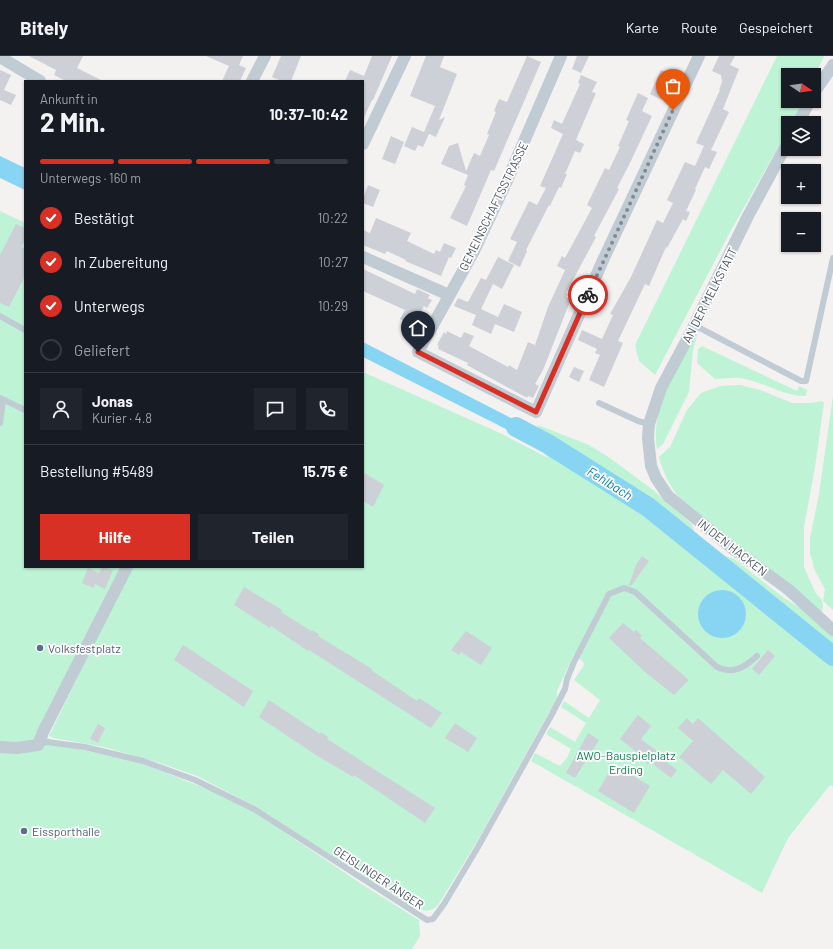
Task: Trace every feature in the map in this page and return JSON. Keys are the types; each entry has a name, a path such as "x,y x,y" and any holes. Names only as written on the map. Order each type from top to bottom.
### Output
{"street":[{"path":"253,80 265,56"},
{"path":"364,142 405,56"},
{"name":"GEMEINSCHAFTSSTRASSE","path":"561,56 506,183 474,251 418,352 536,412 604,258 699,56"},
{"path":"0,57 38,80"},
{"path":"821,83 833,65"},
{"name":"AN DER MELKSTATT","path":"650,453 649,424 661,388 748,216 781,155"},
{"path":"364,257 449,295"},
{"name":"IN DEN HACKEN","path":"650,453 651,466 656,478 668,496 736,551 789,590 833,630"},
{"path":"0,747 17,748 38,745 43,732 126,568"}],"lane":[{"path":"694,325 801,381 806,381 833,258"},
{"path":"0,316 24,329"},
{"path":"0,423 2,399 24,410"},
{"path":"600,402 638,421 649,424"},
{"name":"GEISLINGER ÄNGER","path":"38,745 47,742 63,743 112,753 158,766 194,780 254,809 427,920 433,919 444,904 478,848 562,694 567,679 609,594 624,588 635,592 725,671 746,667 757,656"}],"green space":[{"path":"777,56 824,56 819,68 781,68 781,108 800,108 796,116 781,116 781,142 729,234 655,375 639,361 635,345"},
{"path":"0,211 24,223 24,568 129,568 47,735 49,739 84,750 144,764 214,792 256,813 363,885 419,920 420,936 412,949 0,949"},
{"path":"694,333 697,335 693,351 689,392 663,444 657,449 657,419 661,404 666,389"},
{"path":"702,346 797,391 799,386 807,390 806,396 798,396 782,392 757,382 740,378 715,379 697,363 698,349"},
{"name":"AWO-Bauspielplatz Erding","path":"364,372 500,433 548,458 542,448 538,425 589,445 610,458 653,490 692,524 696,538 717,555 733,558 784,598 815,617 833,634 833,787 830,785 788,838 762,893 531,761 535,753 560,766 567,758 571,749 546,734 550,727 575,742 586,723 561,707 564,701 589,718 600,700 574,680 584,665 583,662 574,654 557,691 557,698 478,840 438,905 427,911 420,910 408,904 251,804 197,776 160,763 104,747 49,736 132,568 364,568"},
{"path":"740,385 760,390 792,403 811,403 822,401 824,403 815,467 804,527 804,567 815,592 822,600 822,612 739,548 679,497 669,483 662,468 659,457 670,447 687,410 701,393 720,386"},
{"path":"833,396 833,610 823,601 825,589 815,571 810,554 810,538 819,494"}],"water":[{"path":"0,156 24,168 24,190 0,178"},
{"path":"364,343 538,432 540,446 364,358"},
{"path":"717,590 727,590 739,597 746,609 746,619 739,631 727,638 717,638 709,634 702,627 698,619 698,609 702,601 709,594"}],"building":[{"path":"29,56 83,56 77,68 101,80 64,80 54,75 56,70"},
{"path":"206,56 243,56 239,65 246,68 240,80 222,80 229,66"},
{"path":"281,56 301,56 291,80 279,80 272,77"},
{"path":"372,56 392,56 364,118 364,80 345,80 350,70 364,76"},
{"path":"426,56 444,56 440,67 457,74 439,120 445,117 436,137 429,134 423,147 418,145 415,151 404,146 412,127 424,132 435,106 410,96"},
{"path":"527,56 541,62 494,171 491,170 467,226 450,218 466,186 464,185 468,175 441,164 449,146 458,143 466,171 474,153 480,156 489,135 487,134 496,112 494,111 499,99 507,102"},
{"path":"577,56 589,56 581,73 572,69"},
{"path":"719,56 735,56 730,65 739,69 723,109 729,112 711,150 717,152 709,169 705,167 695,189 696,190 686,211 690,212 686,221 683,219 667,248 666,247 649,286 645,284 618,341 623,343 604,387 589,380 600,355 595,353 597,349 578,340 582,330 602,339 613,315 610,314 631,277 657,220 663,223 673,203 667,200 685,162 695,166 704,146 696,143 720,90 722,82 721,75 712,71"},
{"path":"0,70 11,75 4,90 16,95 11,105 0,100"},
{"path":"661,70 673,75 662,100 650,94"},
{"path":"581,75 597,82 592,92 596,93 576,140 584,144 580,153 575,151 565,174 567,174 561,188 559,187 550,206 549,205 526,250 527,251 520,267 508,261 517,242 510,239 529,201 537,205 546,188 540,186 563,134 551,128 554,120 562,124 580,84 578,83"},
{"path":"638,93 648,98 642,111 652,116 617,188 619,189 594,236 596,237 566,293 568,294 566,297 571,299 543,370 535,384 539,386 533,398 528,396 527,398 467,365 468,363 438,349 439,346 437,345 444,332 446,334 447,331 461,338 464,332 474,336 469,346 508,367 509,365 517,370 528,342 535,345 548,307 565,270 557,266 562,256 565,258 592,208 587,205 605,168 609,170 620,147 618,146 629,121 626,120"},
{"path":"391,136 404,142 395,164 382,159"},
{"path":"368,185 380,190 373,207 364,203 364,195"},
{"path":"376,218 411,233 407,241 434,254 436,250 440,252 444,243 456,248 451,258 449,257 441,276 405,261 406,260 387,251 385,254 364,245 364,230 370,233"},
{"path":"16,224 24,228 24,242 21,247 24,248 24,278 9,307 0,303 0,255"},
{"path":"498,257 514,265 502,289 493,284 481,309 498,317 504,304 522,312 514,332 495,324 491,334 472,325 476,315 454,306 458,298 468,302 481,278 486,280"},
{"path":"364,269 415,294 417,289 430,295 428,298 432,300 427,308 424,306 412,326 400,319 405,310 364,291"},
{"path":"574,367 584,371 579,382 569,377"},
{"path":"364,473 384,485 373,507 364,502"},
{"path":"642,556 649,561 631,586 629,585 636,565"},
{"path":"88,568 99,573 102,568 113,570 105,589 95,584 94,588 82,583"},
{"path":"244,587 282,610 281,612 311,631 312,630 319,634 318,636 372,669 371,670 417,701 419,698 442,713 431,728 271,626 270,628 234,605"},
{"path":"623,623 634,632 636,630 642,636 640,638 689,680 674,695 645,672 609,638"},
{"path":"466,631 492,648 481,665 461,652 459,655 451,650"},
{"path":"183,645 253,691 244,707 174,660"},
{"path":"768,650 775,656 759,675 752,669"},
{"path":"269,700 320,734 321,732 328,737 327,739 435,808 425,823 354,775 353,777 316,755 259,717"},
{"path":"638,715 651,726 641,739 658,752 656,754 677,770 671,778 650,762 648,764 642,759 643,757 620,739"},
{"path":"687,718 693,724 698,718 765,777 751,794 723,770 711,784 679,757 693,741 678,728"},
{"path":"455,723 477,738 468,752 445,738"},
{"path":"98,724 105,728 98,743 90,739"},
{"path":"588,733 599,740 575,778 566,773"},
{"path":"614,764 650,786 634,813 598,791"}],"waterway":[{"name":"Fehlbach","path":"516,427 548,444 648,507 833,656"}],"way so far":[{"path":"588,295 673,110"}],"place":[{"name":"Volksfestplatz","path":"40,648"},
{"name":"Eissporthalle","path":"24,831"}],"route":[{"path":"418,352 536,412 588,295"}]}
